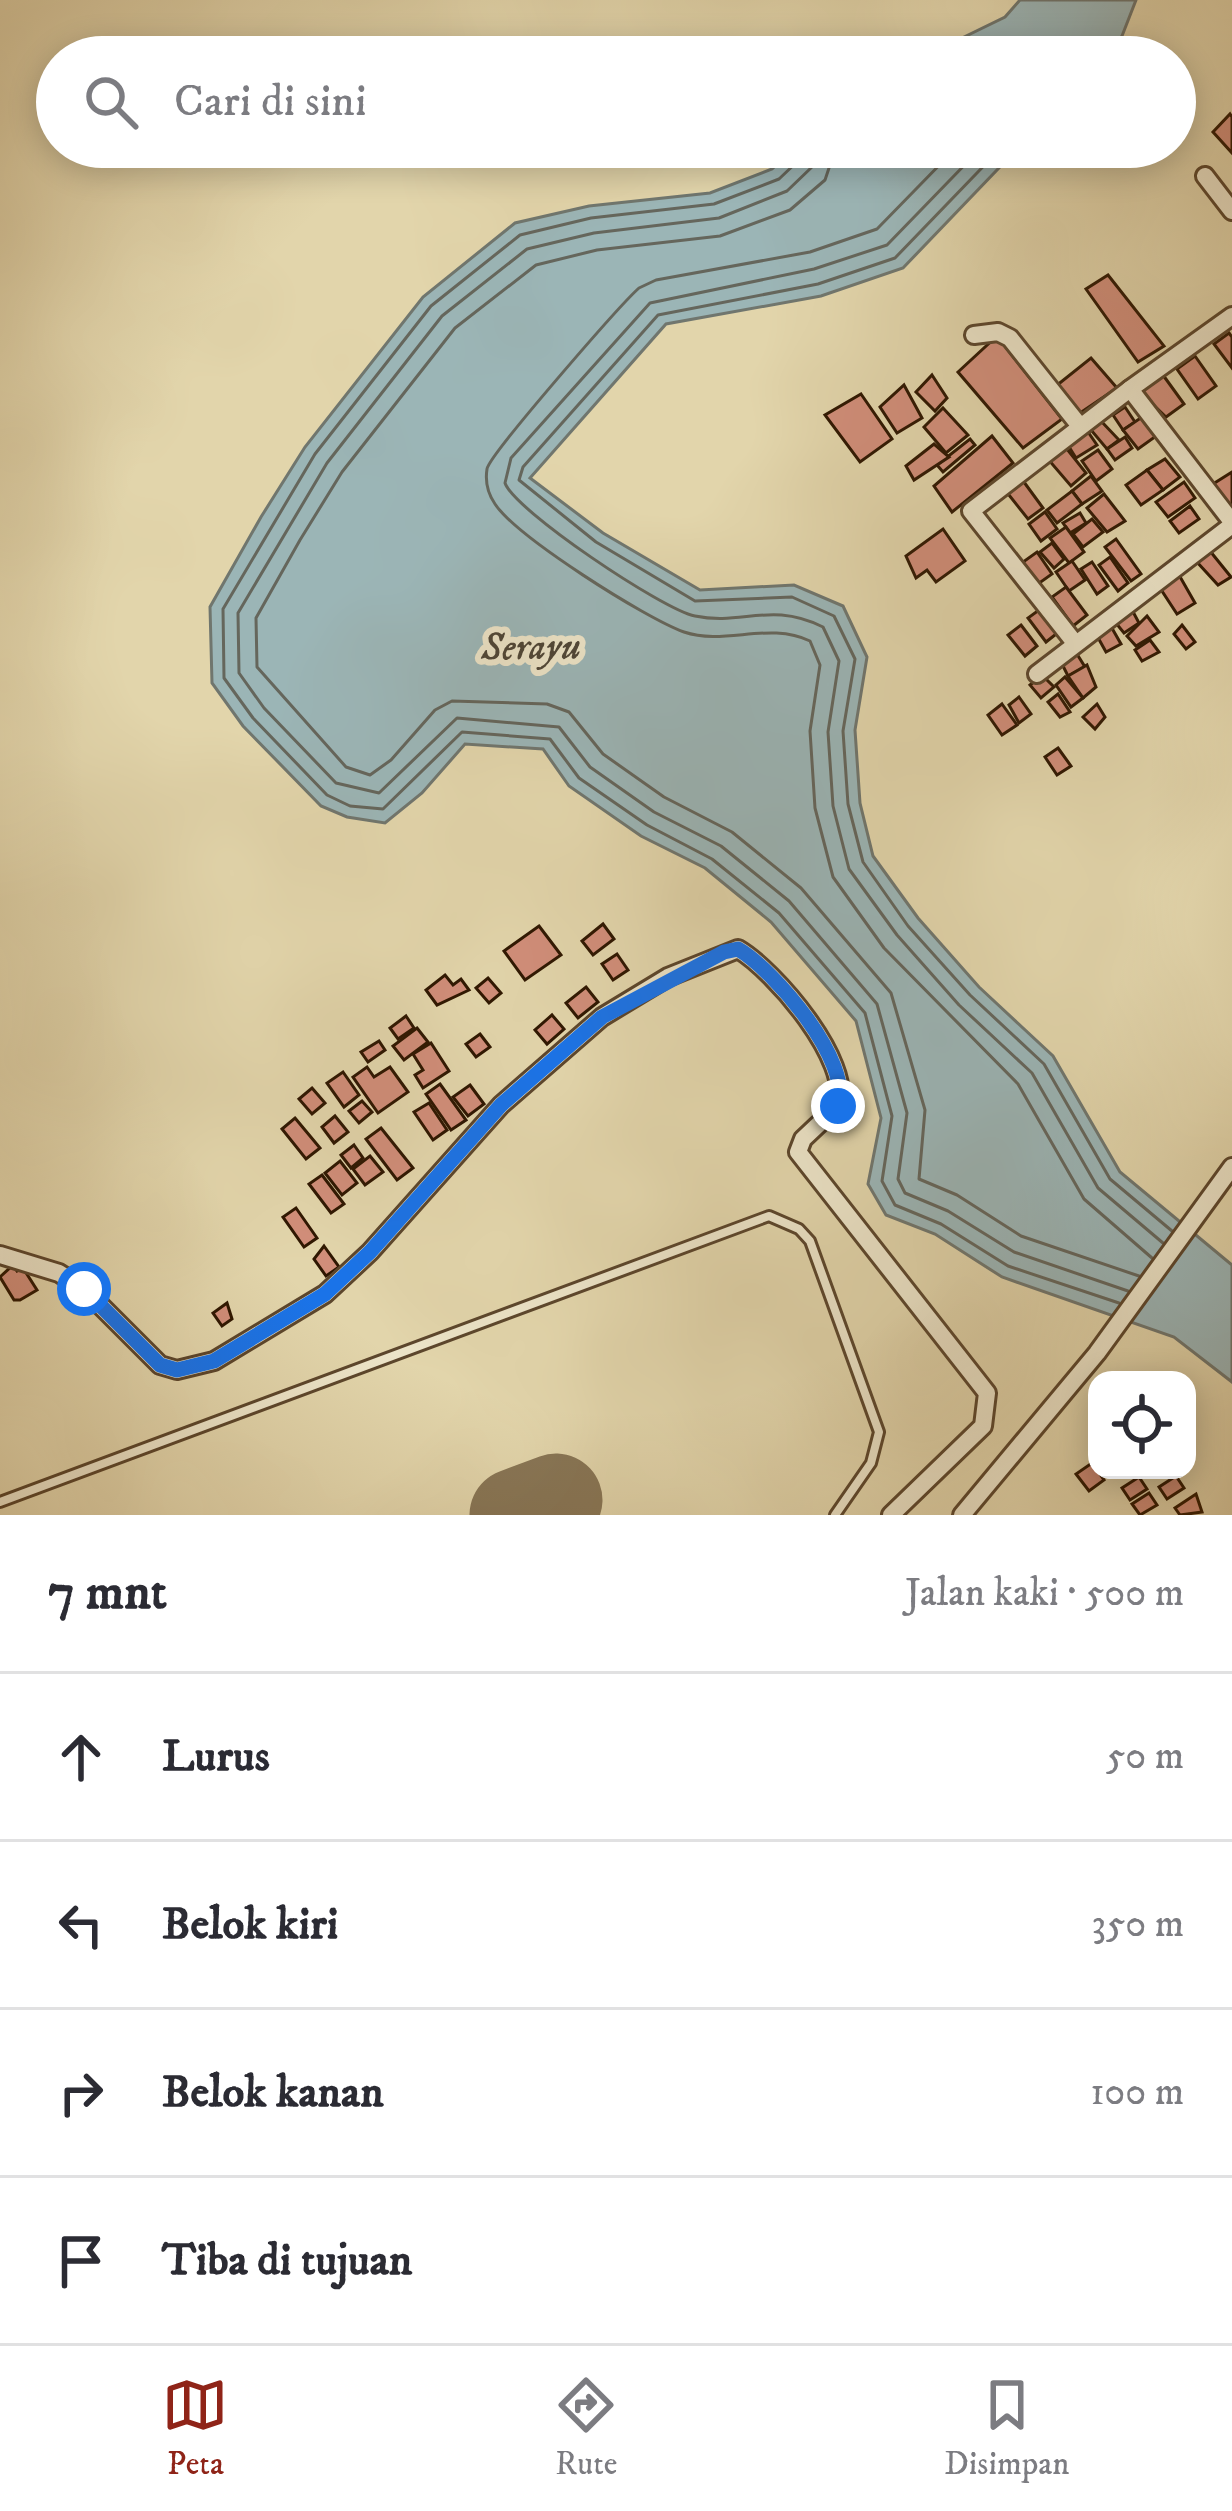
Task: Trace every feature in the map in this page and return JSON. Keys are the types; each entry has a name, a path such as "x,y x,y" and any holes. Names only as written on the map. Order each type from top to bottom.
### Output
{"street":[{"path":"1205,176 1232,211"},
{"path":"1075,643 971,511 1079,424 1232,316"},
{"path":"974,335 998,332 1010,338 1079,424"},
{"path":"1037,674 1232,524 1130,389"},
{"path":"0,1256 59,1274 84,1289 169,1370 214,1361 325,1294 370,1252 501,1105 602,1017 668,977 738,949 761,962 785,989 839,1078 838,1106 803,1139 798,1153 987,1393 983,1426 891,1515"},
{"path":"962,1515 1097,1353 1232,1167"}],"lane":[{"path":"0,1502 769,1216 800,1228 810,1241 875,1414 878,1447 835,1515"}],"water":[{"path":"1020,0 1136,0 1122,36 966,36 1005,17"},
{"name":"Serayu","path":"999,168 903,268 821,296 666,324 530,478 603,533 700,590 794,585 843,606 867,657 855,730 860,803 873,856 918,918 979,987 1053,1056 1120,1172 1232,1265 1232,1382 1174,1337 1002,1277 935,1234 886,1215 868,1184 881,1118 856,1021 771,922 705,868 641,836 569,786 543,749 465,744 422,793 385,823 347,817 321,806 243,726 212,683 210,607 305,447 423,297 515,223 589,206 710,193 772,169"}],"building":[{"path":"1230,114 1232,117 1232,153 1213,132"},
{"path":"1108,275 1164,346 1138,362 1086,289"},
{"path":"1229,333 1232,337 1232,368 1214,344"},
{"path":"997,336 1062,419 1023,448 958,372"},
{"path":"1195,356 1216,386 1198,399 1177,369"},
{"path":"1091,358 1117,388 1080,413 1056,386"},
{"path":"932,375 947,398 935,411 916,392"},
{"path":"1163,375 1184,404 1166,417 1140,392"},
{"path":"904,385 922,418 897,433 880,407"},
{"path":"861,394 892,439 860,462 825,415"},
{"path":"1125,407 1135,422 1123,430 1113,415"},
{"path":"943,408 968,435 946,453 924,427"},
{"path":"1145,415 1159,434 1138,449 1123,430"},
{"path":"1101,421 1119,440 1107,449 1091,430"},
{"path":"1086,429 1097,445 1076,458 1066,442"},
{"path":"992,436 1013,463 952,512 934,486"},
{"path":"1125,437 1132,448 1115,460 1107,449"},
{"path":"970,439 975,445 943,472 937,465"},
{"path":"934,444 949,457 914,480 906,466"},
{"path":"1063,444 1086,473 1071,486 1047,458"},
{"path":"1098,450 1112,469 1096,481 1082,461"},
{"path":"1165,459 1180,477 1163,490 1147,470"},
{"path":"1147,470 1163,490 1141,505 1126,485"},
{"path":"1232,472 1232,514 1213,484"},
{"path":"1091,476 1102,491 1082,504 1072,491"},
{"path":"1021,478 1043,508 1028,519 1005,490"},
{"path":"1184,482 1195,498 1168,517 1156,502"},
{"path":"1072,491 1082,504 1057,523 1047,510"},
{"path":"1104,494 1125,521 1107,532 1087,508"},
{"path":"1190,506 1199,519 1179,533 1170,521"},
{"path":"1045,512 1057,529 1041,541 1029,524"},
{"path":"1080,513 1086,523 1070,533 1063,523"},
{"path":"1092,519 1103,532 1083,547 1073,534"},
{"path":"1066,527 1084,552 1069,563 1050,538"},
{"path":"943,529 965,561 936,582 927,570 916,578 906,556"},
{"path":"1116,539 1141,574 1131,581 1105,547"},
{"path":"1052,543 1064,559 1054,568 1040,552"},
{"path":"1210,551 1231,577 1218,585 1196,561"},
{"path":"1037,552 1052,574 1038,584 1023,562"},
{"path":"1110,557 1128,583 1118,591 1099,565"},
{"path":"1072,561 1085,580 1069,591 1056,572"},
{"path":"1092,562 1108,586 1097,594 1081,569"},
{"path":"1175,568 1195,603 1177,614 1160,588"},
{"path":"1066,587 1087,615 1073,626 1052,597"},
{"path":"1043,607 1060,631 1046,642 1028,618"},
{"path":"1131,608 1139,623 1124,633 1115,622"},
{"path":"1147,616 1159,632 1136,646 1127,636"},
{"path":"1109,623 1121,644 1106,652 1096,634"},
{"path":"1021,625 1037,646 1025,656 1008,635"},
{"path":"1182,625 1195,642 1186,649 1174,634"},
{"path":"1150,640 1159,652 1142,661 1135,650"},
{"path":"1072,646 1085,667 1068,676 1060,660"},
{"path":"1087,665 1096,687 1083,698 1068,676"},
{"path":"1042,675 1054,687 1041,698 1030,685"},
{"path":"1065,677 1083,698 1071,707 1056,685"},
{"path":"1058,694 1070,712 1060,717 1048,702"},
{"path":"1019,697 1031,714 1019,723 1009,705"},
{"path":"1002,704 1017,725 1002,735 988,715"},
{"path":"1097,704 1105,717 1095,729 1083,717"},
{"path":"1058,748 1071,766 1057,775 1045,757"},
{"path":"603,924 614,939 593,955 582,941"},
{"path":"539,926 561,955 525,980 504,951"},
{"path":"617,954 628,970 613,980 602,964"},
{"path":"445,975 453,985 461,979 469,990 437,1005 426,990"},
{"path":"488,978 501,993 489,1003 476,988"},
{"path":"586,987 598,1002 578,1018 566,1003"},
{"path":"552,1015 564,1029 547,1044 535,1030"},
{"path":"406,1016 414,1028 398,1039 390,1028"},
{"path":"417,1028 428,1042 404,1060 393,1046"},
{"path":"480,1034 490,1047 476,1057 466,1044"},
{"path":"379,1041 385,1050 368,1062 361,1052"},
{"path":"431,1043 449,1071 423,1088 415,1075 423,1070 413,1054"},
{"path":"367,1067 374,1077 390,1067 408,1092 378,1113 353,1077"},
{"path":"343,1072 359,1095 344,1107 327,1083"},
{"path":"440,1084 466,1120 451,1130 426,1094"},
{"path":"470,1085 484,1104 468,1116 453,1097"},
{"path":"312,1088 325,1103 312,1114 299,1099"},
{"path":"362,1101 372,1112 359,1123 349,1111"},
{"path":"429,1103 447,1130 433,1140 414,1112"},
{"path":"335,1116 348,1132 334,1143 322,1127"},
{"path":"295,1118 320,1148 306,1159 282,1129"},
{"path":"381,1128 413,1168 397,1180 366,1139"},
{"path":"354,1145 363,1158 351,1168 341,1155"},
{"path":"370,1156 383,1172 365,1185 353,1169"},
{"path":"340,1161 357,1183 342,1195 325,1173"},
{"path":"322,1175 344,1204 331,1213 309,1184"},
{"path":"296,1208 317,1238 304,1247 283,1217"},
{"path":"324,1246 339,1267 326,1276 314,1259"},
{"path":"13,1265 17,1271 23,1268 37,1290 20,1300 14,1300 0,1277"},
{"path":"227,1303 232,1319 222,1326 213,1313"},
{"path":"1088,1466 1088,1479 1104,1480 1089,1491 1076,1474"},
{"path":"1140,1479 1147,1489 1130,1500 1122,1488"},
{"path":"1178,1479 1184,1488 1167,1499 1159,1487"},
{"path":"1149,1493 1157,1505 1140,1515 1132,1504"},
{"path":"1196,1494 1202,1512 1180,1515 1175,1508"}],"runway":[{"path":"516,1515 556,1500"}],"route":[{"path":"84,1289 169,1370 214,1361 285,1323 325,1294 370,1252 501,1105 602,1017 668,977 724,952 738,949 761,962 785,989 839,1078 838,1106"}]}
